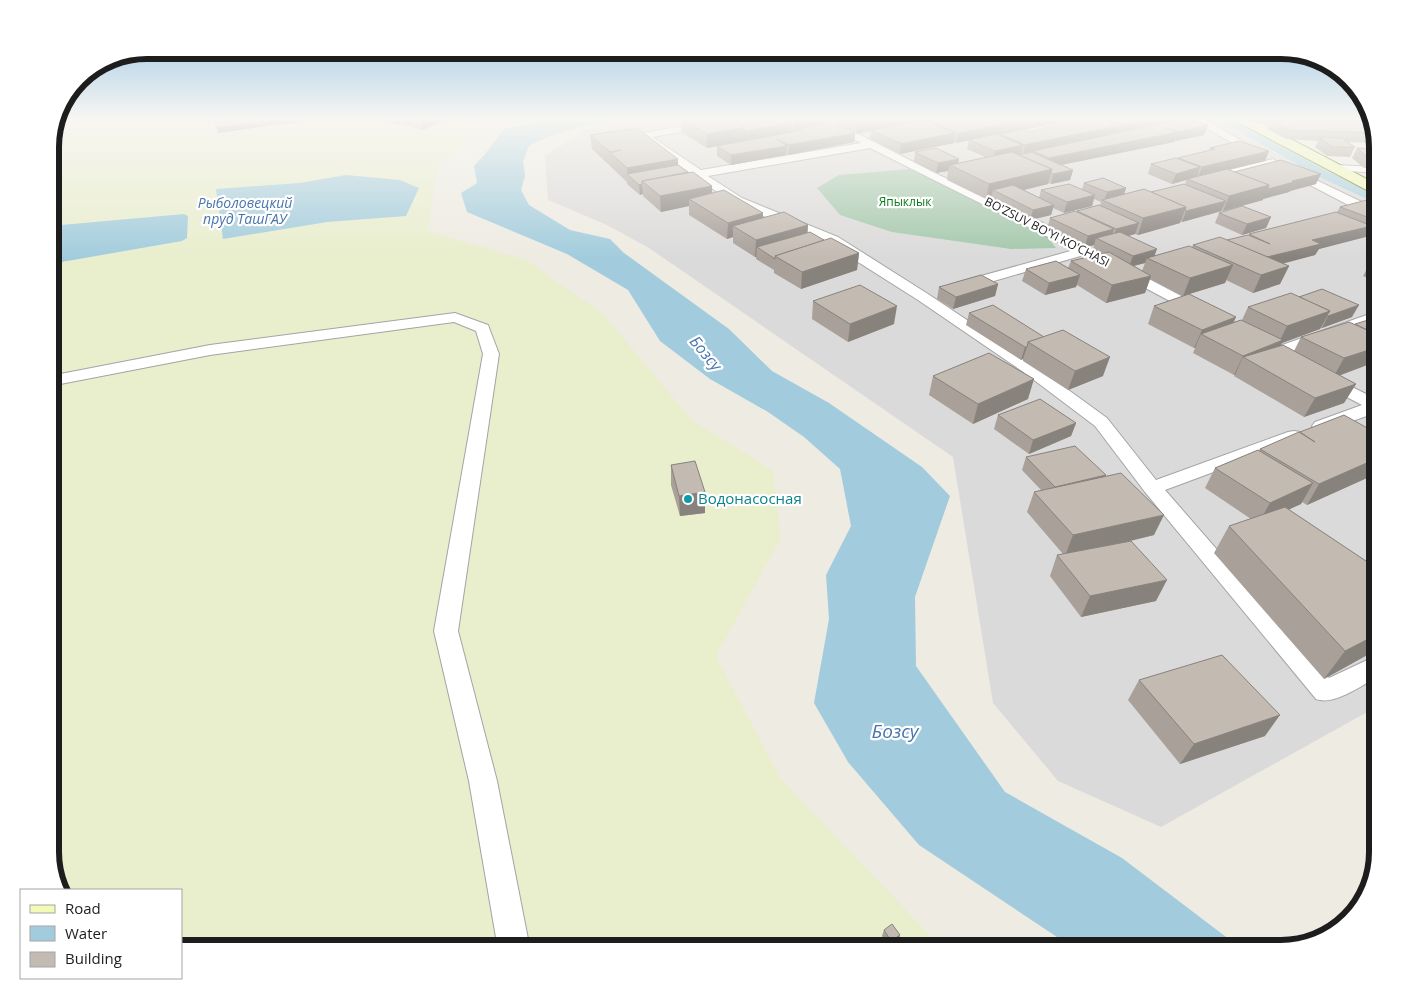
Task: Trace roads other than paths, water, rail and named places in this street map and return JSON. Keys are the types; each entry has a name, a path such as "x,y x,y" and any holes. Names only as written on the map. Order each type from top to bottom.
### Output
{"street":[{"path":"685,165 738,201 833,240 923,297 1028,368 1101,422 1152,488 1325,692 1369,670"},
{"path":"699,174 746,165"},
{"name":"BO'ZSUV BO'YI KO'CHASI","path":"915,165 934,177 1035,224 1215,320"},
{"path":"1206,179 1263,165"},
{"path":"1278,165 1369,209"},
{"path":"1330,165 1369,186"},
{"path":"1336,168 1369,170"},
{"path":"934,177 954,172"},
{"path":"1342,211 1360,206"},
{"path":"1035,224 1054,219"},
{"path":"923,297 1084,251"},
{"path":"1126,273 1145,268"},
{"path":"59,379 210,350 455,317 483,328 491,354 446,631 483,781 512,940"},
{"path":"1293,361 1272,350 1369,319"},
{"path":"1318,374 1369,402"},
{"path":"1152,488 1369,409"}],"water":[{"name":"Бозсу","path":"523,165 525,176 521,190 529,205 570,230 610,239 624,253 729,329 772,371 829,403 922,467 950,496 915,597 916,666 1005,792 1122,858 1230,940 1062,940 919,845 848,762 814,703 829,619 826,575 851,526 840,469 804,437 768,412 710,379 660,341 628,290 567,254 467,212 461,193 477,183 474,166"},
{"name":"Рыболовецкий пруд ТашГАУ","path":"346,175 400,180 419,188 406,216 327,222 223,239 216,189 299,183"},
{"path":"184,214 188,216 187,238 182,241 59,262 59,225"}],"waterway":[{"path":"1306,165 1369,196"}],"place":[{"name":"Водонасосная","path":"688,499"}],"park label":[{"name":"Япыклык","path":"905,202"}]}
